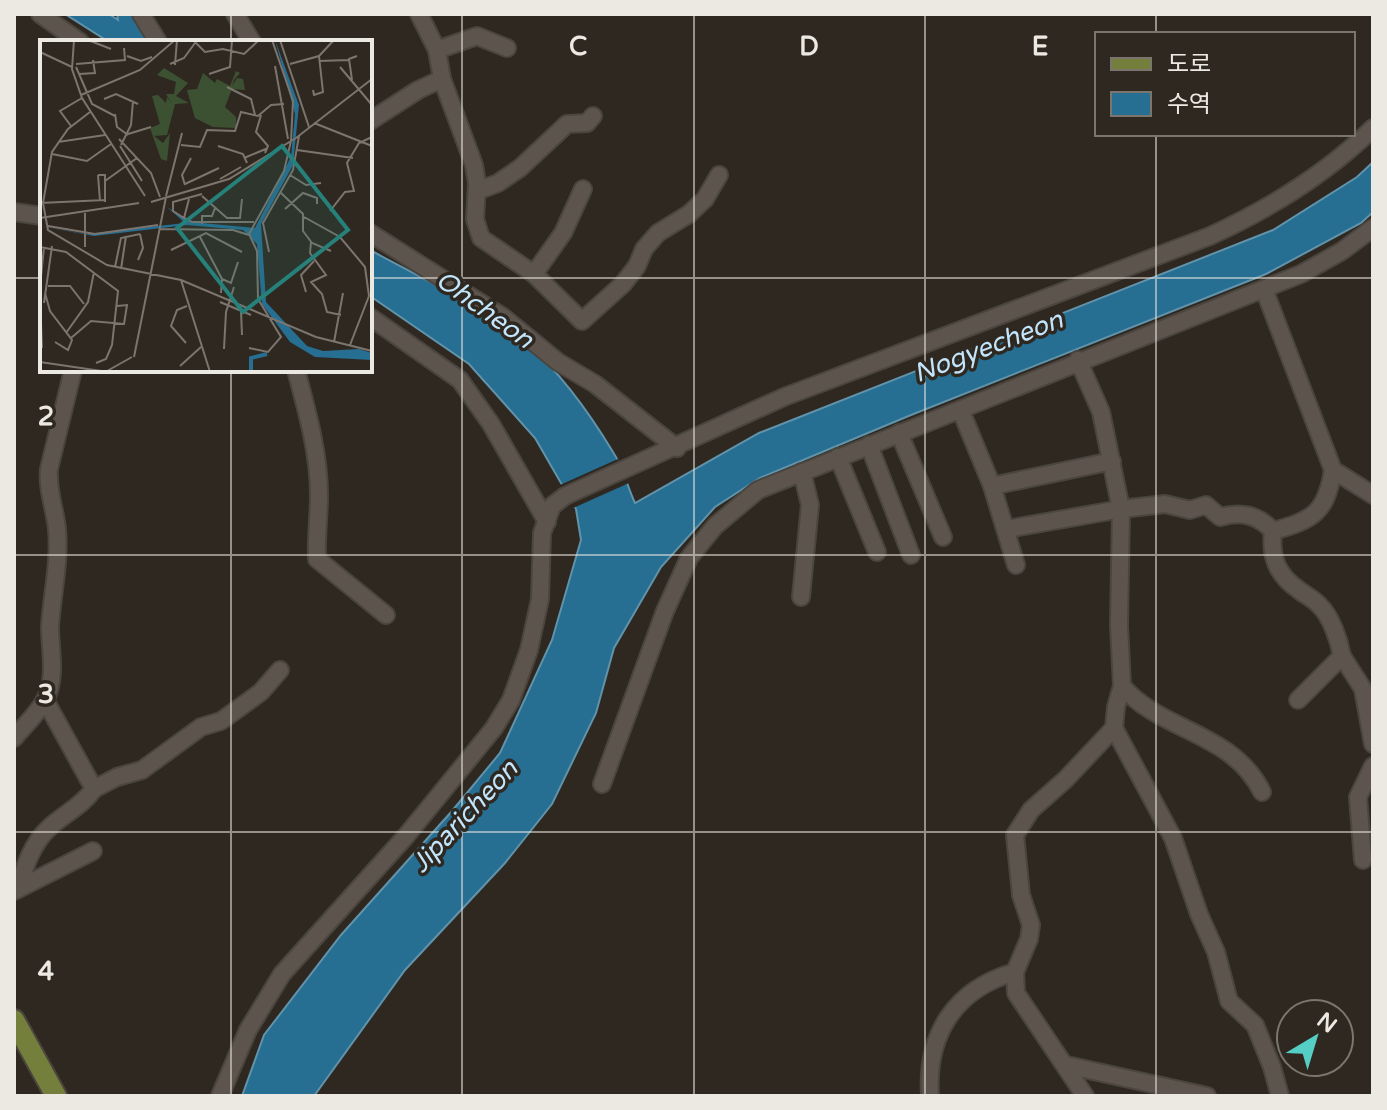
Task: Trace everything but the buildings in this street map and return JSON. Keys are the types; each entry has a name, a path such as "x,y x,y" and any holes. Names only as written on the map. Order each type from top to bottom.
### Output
{"main road":[{"path":"14,1020 56,1096"}],"street":[{"path":"40,14 77,40"},
{"path":"141,14 157,40"},
{"path":"235,14 251,40"},
{"path":"419,14 437,50 442,79 474,165 477,191 475,219 481,238 534,274 582,321 623,284 637,266 644,249 658,233 689,214 705,199 719,175"},
{"path":"437,50 477,36 507,48"},
{"path":"372,120 418,90 442,79"},
{"path":"477,191 498,183 520,168 567,124 587,123 593,116"},
{"path":"220,1096 248,1030 282,974 406,836 494,728 511,700 529,650 540,599 542,533 552,506 565,496 786,403 1210,236 1249,218 1319,175 1373,128"},
{"path":"534,274 563,233 583,189"},
{"path":"14,212 40,216"},
{"path":"602,784 665,611 689,558 734,508 758,490 807,467 961,411 1078,360 1264,289 1319,264 1373,228"},
{"path":"372,234 503,317 558,362 595,384 677,448"},
{"path":"1264,289 1333,470 1373,495"},
{"path":"372,318 460,380 491,424 547,522"},
{"path":"1078,360 1101,412 1121,509 1119,625 1122,686 1114,728 1173,838 1199,914 1216,952 1229,1001 1255,1025 1280,1096"},
{"path":"14,738 45,700 53,655 50,628 59,560 55,512 48,481 73,372"},
{"path":"297,372 313,433 319,495 317,559 386,615"},
{"path":"961,411 992,486 1016,565"},
{"path":"899,433 943,537"},
{"path":"869,445 911,555"},
{"path":"838,457 877,552"},
{"path":"992,486 1112,461"},
{"path":"801,597 810,505 807,467"},
{"path":"1273,531 1304,522 1320,512 1333,470"},
{"path":"1007,529 1165,504 1190,510 1206,505 1220,517 1252,515 1273,531"},
{"path":"1273,531 1271,550 1278,569 1294,588 1321,606 1342,656 1363,689 1373,744"},
{"path":"1298,700 1342,656"},
{"path":"16,890 28,856 48,828 85,801 94,789 117,777 142,770 201,727 221,721 261,692 280,670"},
{"path":"1122,686 1130,695 1163,716 1220,746 1242,762 1254,775 1262,792"},
{"path":"45,700 94,789"},
{"path":"1085,1096 1019,1000 1014,982 1031,925 1021,895 1015,835 1031,810 1066,779 1114,728"},
{"path":"1363,860 1367,838 1358,797 1373,766"},
{"path":"16,890 93,851"},
{"path":"930,1096 931,1059 944,1023 958,1002 977,987 1015,972"},
{"path":"1066,1065 1207,1096"}],"water":[{"path":"65,14 109,14 118,20 117,14 136,14 152,40 106,40"},
{"path":"1373,162 1373,212 1361,223 1266,274 760,478 715,507 661,567 614,648 596,713 552,804 505,863 405,970 314,1096 242,1096 264,1035 341,935 500,753 552,640 581,540 576,509 535,438 469,364 372,297 372,251 472,306 541,357 575,395 604,438 620,464 635,503 759,433 1273,230 1357,177"}],"pier":[{"path":"618,459 629,483 571,509 560,485"}],"water label":[{"name":"Ohcheon","path":"485,309"},
{"name":"Nogyecheon","path":"988,346"},
{"name":"Jiparicheon","path":"464,816"}]}
